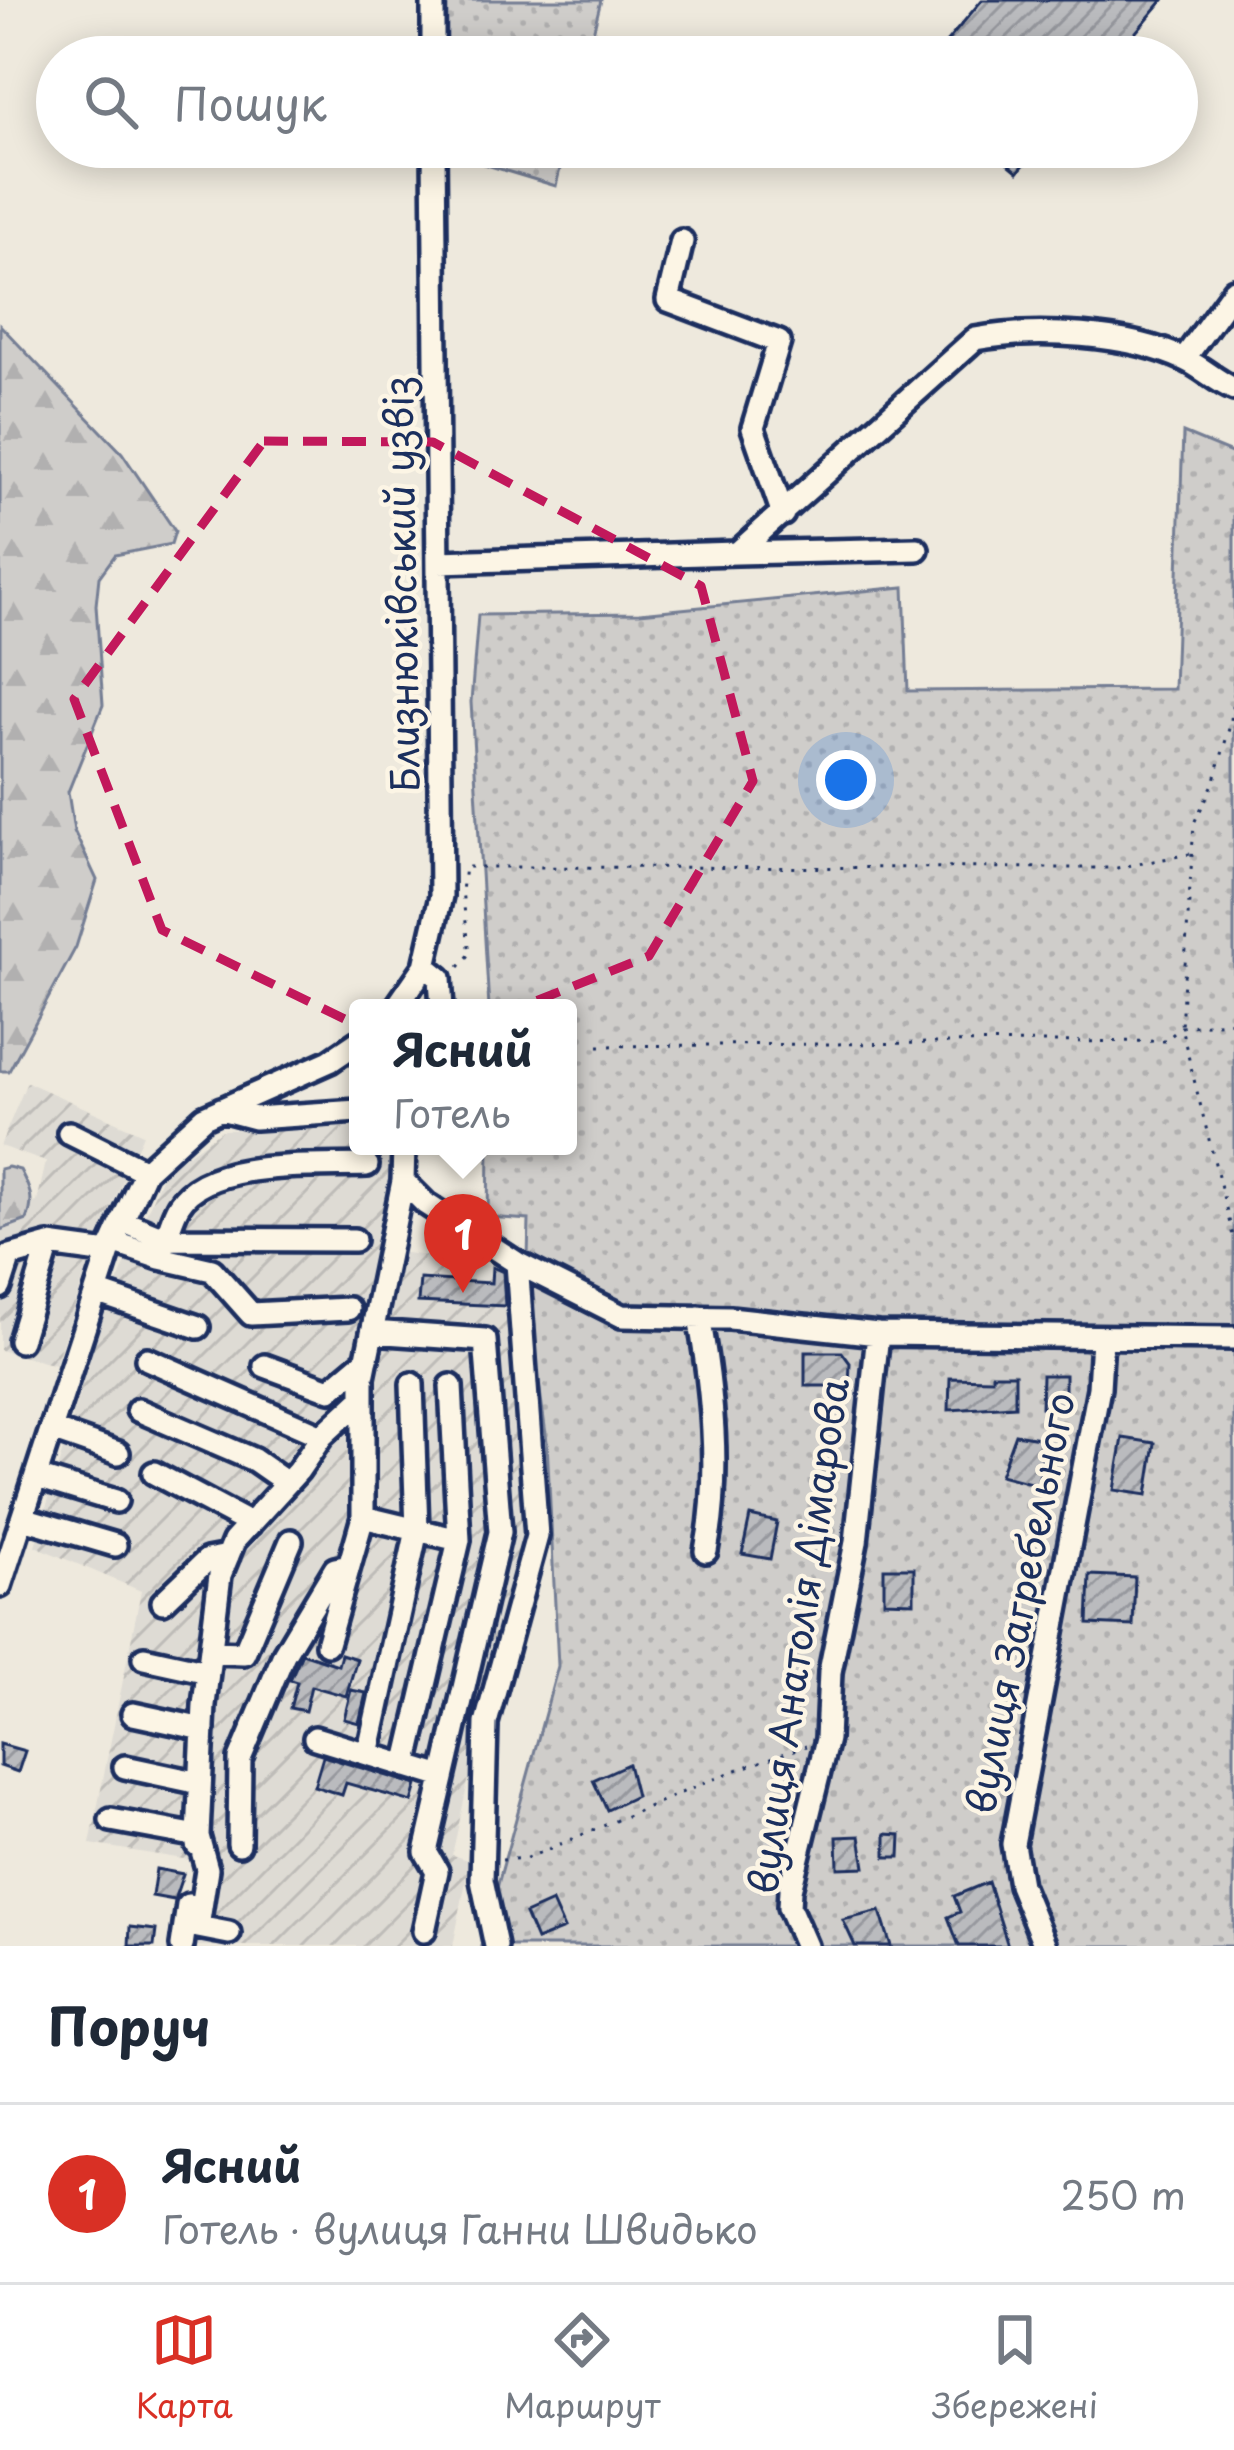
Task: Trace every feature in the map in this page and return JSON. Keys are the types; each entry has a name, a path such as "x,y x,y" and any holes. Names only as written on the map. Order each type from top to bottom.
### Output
{"street":[{"path":"433,0 433,36"},
{"name":"Близнюківський узвіз","path":"402,999 425,966 441,896 434,168"},
{"path":"682,241 668,300 779,342 753,428 783,514"},
{"path":"1184,359 1234,290"},
{"path":"736,553 975,339 1020,331 1103,339 1184,359 1234,389"},
{"path":"438,562 917,549"},
{"path":"425,966 440,978 441,999"},
{"path":"0,1586 114,1238 146,1171 182,1134 220,1108 349,1048"},
{"path":"220,1108 255,1118 349,1113"},
{"path":"69,1133 146,1171"},
{"path":"327,1644 363,1517 367,1359 404,1181 404,1155"},
{"path":"163,1249 180,1202 210,1181 248,1169 367,1165"},
{"path":"404,1181 426,1204 517,1263 622,1316 699,1317 878,1334 1234,1338"},
{"path":"0,1286 10,1256 49,1245 114,1238 163,1249 212,1270 251,1314 348,1309"},
{"path":"163,1249 354,1240"},
{"path":"20,1341 49,1245"},
{"path":"496,1946 482,1880 486,1723 537,1536 517,1263"},
{"path":"96,1292 198,1328"},
{"path":"699,1317 707,1364 715,1503 706,1551"},
{"path":"372,1332 485,1340 500,1532 426,1852 437,1870 424,1930"},
{"name":"вулиця Анатолія Дімарова","path":"806,1946 790,1907 790,1890 827,1739 830,1672 856,1542 878,1334"},
{"name":"вулиця Загребельного","path":"1045,1946 1020,1885 1013,1844 1099,1388 1102,1339"},
{"path":"265,1366 330,1390 367,1359"},
{"path":"147,1360 322,1436"},
{"path":"368,1754 417,1530 412,1384"},
{"path":"406,1766 459,1540 451,1386"},
{"path":"182,1946 198,1836 209,1662 228,1556 322,1436 363,1398"},
{"path":"138,1410 254,1460 287,1483"},
{"path":"52,1430 118,1453"},
{"path":"154,1473 250,1524"},
{"path":"37,1477 116,1501"},
{"path":"363,1517 459,1540"},
{"path":"23,1518 116,1545"},
{"path":"144,1658 209,1662 244,1653 291,1541"},
{"path":"163,1602 207,1560 228,1556"},
{"path":"238,1844 240,1759 284,1654 335,1569 349,1566"},
{"path":"133,1714 203,1729"},
{"path":"315,1738 443,1777"},
{"path":"125,1767 200,1784"},
{"path":"111,1820 198,1836"},
{"path":"198,1836 207,1869 198,1927 229,1933"}],"path":[{"path":"1234,681 1232,721 1215,780 1194,823 1180,1027 1234,1240"},
{"path":"456,971 470,954 465,867 1117,868 1190,854"},
{"path":"598,1046 1165,1041 1180,1027 1234,1021"},
{"path":"483,1856 527,1858 731,1772 827,1739"}],"highlighted area":[{"path":"264,441 433,442 701,586 753,781 649,956 410,1051 162,930 74,699"}],"shaded area":[{"path":"27,1082 143,1134 96,1242 55,1365 0,1350 0,1215 37,1202 46,1162 0,1146"},
{"path":"349,1127 349,1155 394,1155 402,1223 399,1252 508,1268 523,1533 452,1855 470,1861 453,1946 188,1946 202,1862 90,1844 141,1591 35,1546 98,1329 164,1171 222,1130"}],"green space":[{"path":"447,0 601,0 592,36 447,36"},
{"path":"496,168 560,168 556,186"},
{"path":"0,325 122,453 175,531 171,544 115,555 99,577 96,605 103,705 68,792 74,831 97,880 76,947 9,1071 0,1071"},
{"path":"1183,433 1234,454 1234,1946 481,1946 558,1666 547,1442 527,1296 529,1220 488,1217 489,1155 577,1155 577,999 488,999 471,702 478,615 640,613 904,587 908,691 1174,689"},
{"path":"0,1169 20,1170 31,1206 27,1220 0,1230"}],"building":[{"path":"982,0 1163,0 1133,36 952,36"},
{"path":"492,1267 503,1272 505,1306 418,1302 420,1279 491,1283"},
{"path":"805,1352 842,1352 850,1363 849,1386 805,1386"},
{"path":"992,1374 1015,1374 1015,1406 949,1410 950,1378 992,1379"},
{"path":"1042,1375 1065,1375 1065,1407 1041,1407"},
{"path":"1015,1434 1045,1439 1038,1485 1000,1475"},
{"path":"1123,1438 1155,1443 1147,1495 1114,1490"},
{"path":"750,1516 777,1522 770,1559 742,1554"},
{"path":"884,1568 914,1568 914,1602 884,1601"},
{"path":"1090,1575 1135,1577 1133,1626 1088,1624"},
{"path":"302,1653 338,1665 341,1654 357,1659 346,1696 311,1686 305,1711 290,1708 297,1682 290,1680"},
{"path":"351,1690 366,1693 359,1723 344,1719"},
{"path":"0,1744 25,1751 18,1772 0,1766"},
{"path":"323,1756 417,1785 412,1802 346,1783 342,1795 314,1786"},
{"path":"628,1764 636,1796 607,1810 593,1780"},
{"path":"886,1834 901,1835 900,1857 886,1857"},
{"path":"860,1836 865,1867 838,1868 837,1837"},
{"path":"156,1869 183,1874 174,1900 152,1896"},
{"path":"988,1882 1008,1946 959,1946 948,1917 960,1912 954,1896"},
{"path":"552,1902 564,1929 536,1940 525,1914"},
{"path":"880,1911 891,1946 855,1946 843,1920"},
{"path":"130,1927 156,1930 154,1946 129,1946"}],"place":[{"name":"Ясний","path":"463,1293"}]}
